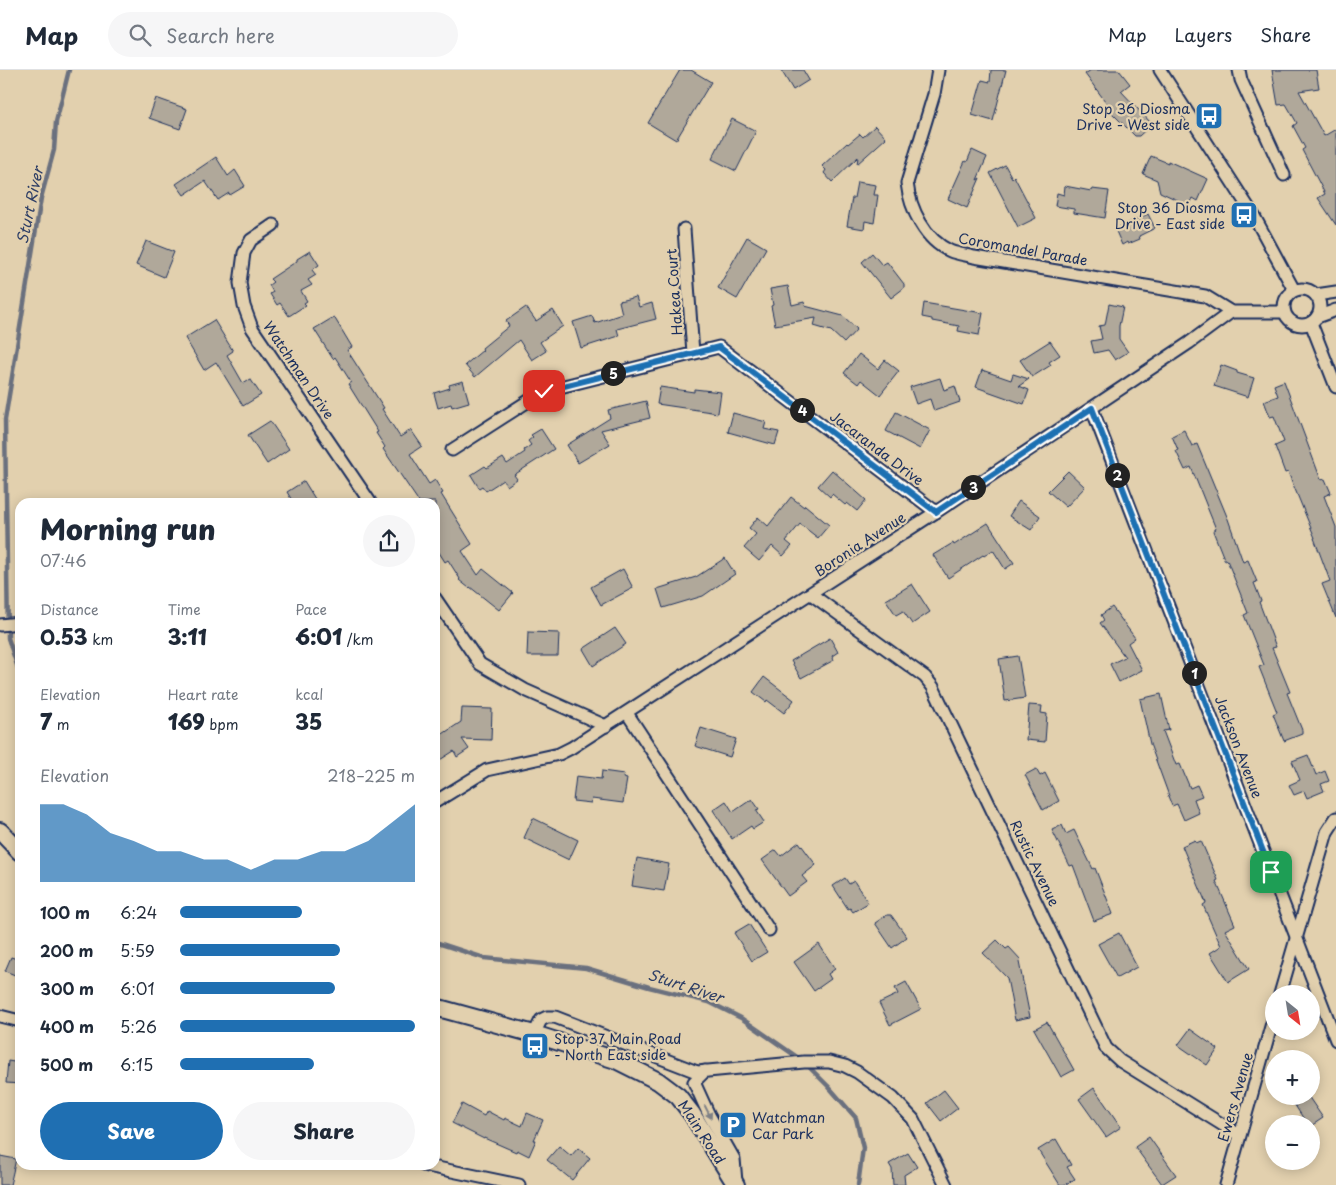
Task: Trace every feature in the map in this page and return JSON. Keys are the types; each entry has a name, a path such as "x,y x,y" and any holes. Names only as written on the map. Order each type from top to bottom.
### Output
{"main road":[{"path":"0,831 15,847"},
{"name":"Main Road","path":"440,1009 534,1034 616,1060 658,1081 678,1096 692,1114 736,1185"}],"street":[{"name":"Coromandel Parade","path":"938,70 934,94 907,183 908,194 918,217 930,237 952,252 974,257 1206,296 1231,312"},
{"path":"1160,70 1254,216 1294,290"},
{"path":"1239,70 1240,80 1284,175"},
{"name":"Watchman Drive","path":"273,225 251,240 244,253 240,283 244,306 252,328 367,498"},
{"name":"Hakea Court","path":"684,230 694,353"},
{"path":"1314,320 1320,312 1320,306 1319,300 1312,291 1300,288 1294,290 1286,297 1284,312 1295,324 1306,325 1336,310"},
{"path":"1316,295 1336,292"},
{"path":"1231,312 1284,312"},
{"name":"Boronia Avenue","path":"440,799 487,770 559,754 571,748 936,512 1189,343 1231,312"},
{"path":"1314,320 1336,387"},
{"name":"Jacaranda Drive","path":"452,450 544,391 719,347 936,512"},
{"name":"Jackson Avenue","path":"1092,408 1336,1040"},
{"name":"Rustic Avenue","path":"810,594 925,677 934,686 1106,1048 1120,1062 1240,1135"},
{"path":"440,605 480,664 525,690 606,726"},
{"path":"0,625 15,623"},
{"path":"627,713 769,930"},
{"path":"1283,985 1327,832 1336,818"},
{"path":"0,1016 15,1020"},
{"path":"534,1034 542,1020 547,1017 555,1017 697,1072 787,1063 829,1062 845,1066 857,1072 894,1098 913,1119 946,1185"},
{"name":"Ewers Avenue","path":"1226,1185 1267,1040"},
{"path":"705,1071 694,1082 709,1116 734,1159 736,1185"},
{"path":"440,1169 519,1185"}],"building":[{"path":"680,70 691,70 711,82 676,140 648,123"},
{"path":"781,70 803,70 809,80 793,90"},
{"path":"991,70 1006,70 993,121 972,115 982,80 990,82"},
{"path":"1091,70 1119,70 1130,84 1121,91 1152,124 1139,136 1135,136 1110,111 1111,109 1085,74"},
{"path":"1272,70 1316,70 1319,88 1299,91 1324,136 1336,129 1336,225 1318,198 1325,194 1302,150 1305,148 1293,126 1297,123 1286,104 1278,105"},
{"path":"156,98 187,109 180,129 149,118"},
{"path":"732,119 756,131 736,171 712,159"},
{"path":"875,126 886,138 857,164 858,157 832,182 824,173 826,170 822,166 847,143 860,134 863,137"},
{"path":"972,150 987,157 967,208 948,199"},
{"path":"1151,156 1168,163 1168,161 1208,179 1198,201 1193,198 1190,204 1186,204 1160,192 1157,180 1143,174"},
{"path":"216,157 228,176 235,170 245,186 218,200 205,181 184,195 176,184"},
{"path":"1005,165 1012,178 1014,176 1036,218 1018,227 990,173"},
{"path":"857,182 876,185 874,195 878,195 874,223 865,221 864,229 847,226"},
{"path":"1065,186 1091,191 1092,189 1109,191 1105,218 1074,213 1074,209 1055,206 1057,193 1064,195"},
{"path":"1148,214 1155,228 1139,236 1140,239 1122,245 1115,229"},
{"path":"747,237 766,248 737,299 718,288"},
{"path":"146,241 174,252 164,277 136,265"},
{"path":"310,251 319,265 312,270 316,275 308,280 312,285 301,291 307,301 304,303 306,305 289,316 280,303 277,305 270,294 273,292 269,285 273,282 270,279"},
{"path":"872,253 882,265 887,262 904,284 904,288 891,298 862,262"},
{"path":"788,286 792,305 804,302 805,306 843,316 857,329 844,343 831,331 814,326 816,318 775,325 770,289"},
{"path":"636,297 639,307 652,303 656,319 617,329 619,336 581,348 573,322 592,316 595,323 622,314 619,301"},
{"path":"924,303 983,313 979,335 958,331 959,326 932,321 932,319 922,317"},
{"path":"1109,304 1123,307 1119,326 1119,339 1128,352 1115,360 1108,350 1094,353 1091,341 1102,339 1099,326 1105,325"},
{"path":"526,307 536,321 553,310 563,326 540,342 546,351 532,360 519,340 475,377 465,365 509,326 506,321"},
{"path":"334,317 352,347 347,350 400,437 411,430 422,446 410,454 429,484 435,480 443,493 441,494 472,544 462,551 478,575 483,569 513,593 499,610 459,580 448,560 445,562 440,554 440,498 416,498 383,449 385,447 376,433 378,432 348,384 351,382 335,357 333,359 314,329"},
{"path":"214,320 233,351 227,355 243,383 251,380 261,395 243,406 216,362 204,370 185,338"},
{"path":"1050,341 1060,355 1049,362 1051,365 1032,377 1020,360"},
{"path":"859,354 878,369 885,360 899,371 880,395 861,380 858,384 844,373"},
{"path":"1221,365 1237,371 1237,373 1254,378 1248,397 1214,386"},
{"path":"982,370 1011,380 1013,374 1029,379 1019,386 1029,390 1024,404 976,387"},
{"path":"940,378 944,390 955,386 960,402 934,411 930,399 916,404 910,387"},
{"path":"463,381 469,402 452,407 451,404 438,408 434,393 450,388 449,385"},
{"path":"1284,381 1321,480 1325,479 1331,493 1324,496 1336,527 1336,618 1322,584 1330,581 1315,538 1288,472 1285,473 1275,446 1284,442 1274,416 1270,417 1264,401 1278,396 1274,385"},
{"path":"660,387 694,392 694,389 721,392 718,413 657,404"},
{"path":"646,401 650,418 601,430 610,444 578,463 567,445 610,418 608,410"},
{"path":"896,412 930,430 920,449 886,431"},
{"path":"733,413 766,422 764,429 779,432 775,445 728,432"},
{"path":"270,421 289,449 267,464 248,435"},
{"path":"541,429 554,449 514,475 517,479 507,486 503,480 486,491 482,486 479,488 471,475 503,458 507,464 525,452 524,450 531,445 528,441 533,437 531,435"},
{"path":"1184,430 1192,446 1197,444 1228,519 1243,562 1248,560 1257,582 1254,583 1261,601 1259,602 1276,647 1272,648 1290,692 1287,693 1302,730 1302,734 1284,741 1273,714 1277,712 1259,667 1264,665 1244,615 1248,613 1213,531 1216,529 1191,467 1185,470 1176,451 1178,450 1172,436"},
{"path":"832,470 866,500 857,511 847,503 845,505 832,494 830,497 818,486"},
{"path":"1068,471 1085,487 1066,507 1048,491"},
{"path":"304,481 315,498 291,498 287,492"},
{"path":"791,497 804,507 805,505 829,525 818,538 800,524 786,541 792,546 783,556 772,546 759,561 744,548 756,534 749,528 758,517 768,526"},
{"path":"1019,501 1040,516 1031,530 1009,516"},
{"path":"988,523 1014,563 1005,569 993,550 948,578 933,555 953,543 954,545"},
{"path":"725,558 735,574 703,596 663,608 657,589 696,577"},
{"path":"623,569 633,588 601,605 591,587"},
{"path":"912,584 930,612 912,624 903,611 896,615 886,600"},
{"path":"1112,607 1135,638 1128,643 1142,670 1119,682 1110,664 1125,657 1100,623 1104,620 1101,615"},
{"path":"615,628 626,644 593,666 583,649"},
{"path":"528,632 559,633 558,656 527,656"},
{"path":"830,638 838,652 832,656 834,660 801,678 791,661"},
{"path":"1018,656 1025,698 1005,701 999,659"},
{"path":"764,677 794,700 784,713 753,692"},
{"path":"1161,694 1169,730 1163,731 1176,765 1180,764 1190,788 1197,785 1202,796 1194,799 1199,813 1184,820 1177,804 1172,806 1168,796 1150,744 1140,699"},
{"path":"1029,705 1042,706 1041,713 1047,714 1045,742 1026,740"},
{"path":"462,708 492,709 491,740 462,739 469,749 457,757 454,751 440,760 440,736 461,722"},
{"path":"701,728 736,739 730,757 695,746"},
{"path":"1308,755 1316,775 1325,771 1329,781 1321,784 1324,791 1307,798 1304,791 1294,795 1289,785 1300,780 1292,761"},
{"path":"1036,769 1040,776 1045,773 1059,801 1043,810 1025,775"},
{"path":"602,771 624,774 623,778 627,779 623,803 592,799 591,803 573,801 576,776 601,779"},
{"path":"752,799 759,809 756,810 764,822 753,829 751,826 732,839 713,810 726,801 733,812"},
{"path":"533,818 578,840 569,860 524,838"},
{"path":"1062,825 1066,834 1074,830 1093,869 1095,868 1113,914 1094,921 1073,865 1070,866 1052,830"},
{"path":"1195,840 1196,843 1201,841 1235,925 1225,930 1249,969 1228,982 1210,953 1221,946 1203,905 1206,903 1182,846"},
{"path":"799,842 816,865 802,876 807,882 788,896 762,860 776,850 781,856"},
{"path":"637,858 669,864 664,891 632,886"},
{"path":"845,878 849,884 854,881 868,903 853,912 850,908 848,909 833,886"},
{"path":"887,915 891,915 907,937 892,948 875,923"},
{"path":"749,924 767,952 752,961 734,933"},
{"path":"1119,933 1137,967 1117,978 1098,944"},
{"path":"997,940 1006,949 1009,947 1021,960 1019,962 1030,1017 1015,1020 1007,978 983,953"},
{"path":"819,944 835,969 828,974 831,979 814,991 794,962"},
{"path":"11,957 15,958 15,975 5,971"},
{"path":"906,982 921,1009 890,1025 879,1003 898,994 895,988"},
{"path":"1047,1022 1074,1070 1061,1077 1034,1029"},
{"path":"1190,1029 1218,1049 1207,1065 1178,1045"},
{"path":"8,1061 15,1062 15,1084 6,1083"},
{"path":"1094,1088 1121,1127 1106,1137 1079,1099"},
{"path":"944,1090 958,1108 941,1121 927,1103"},
{"path":"462,1104 484,1116 487,1111 504,1120 505,1118 522,1126 527,1113 543,1120 529,1156 484,1139 452,1123"},
{"path":"1295,1105 1314,1105 1323,1118 1320,1120 1320,1115 1301,1115"},
{"path":"1149,1137 1176,1175 1162,1184 1135,1147"},
{"path":"1056,1139 1071,1165 1067,1167 1075,1179 1064,1185 1060,1185 1038,1150"},
{"path":"559,1146 571,1156 578,1148 590,1158 572,1180 547,1160"},
{"path":"908,1153 917,1167 904,1175 905,1185 893,1185 892,1169 889,1164"},
{"path":"0,1156 15,1159 10,1185 0,1185"}],"waterway":[{"name":"Sturt River","path":"15,659 8,638 5,420 41,198 54,150 56,122 69,70"},
{"name":"Sturt River","path":"440,944 484,958 586,968 649,987 709,1002 741,1018 800,1059"},
{"name":"Sturt River","path":"806,1064 856,1118 863,1148 858,1185"}],"place":[{"name":"Stop 36 Diosma Drive - West side","path":"1209,116"},
{"name":"Stop 36 Diosma Drive - East side","path":"1244,215"},
{"name":"Stop 37 Main Road - North East side","path":"535,1046"},
{"name":"Watchman Car Park","path":"733,1125"}],"route":[{"path":"544,391 719,347 936,512 1092,408 1271,872"}]}
